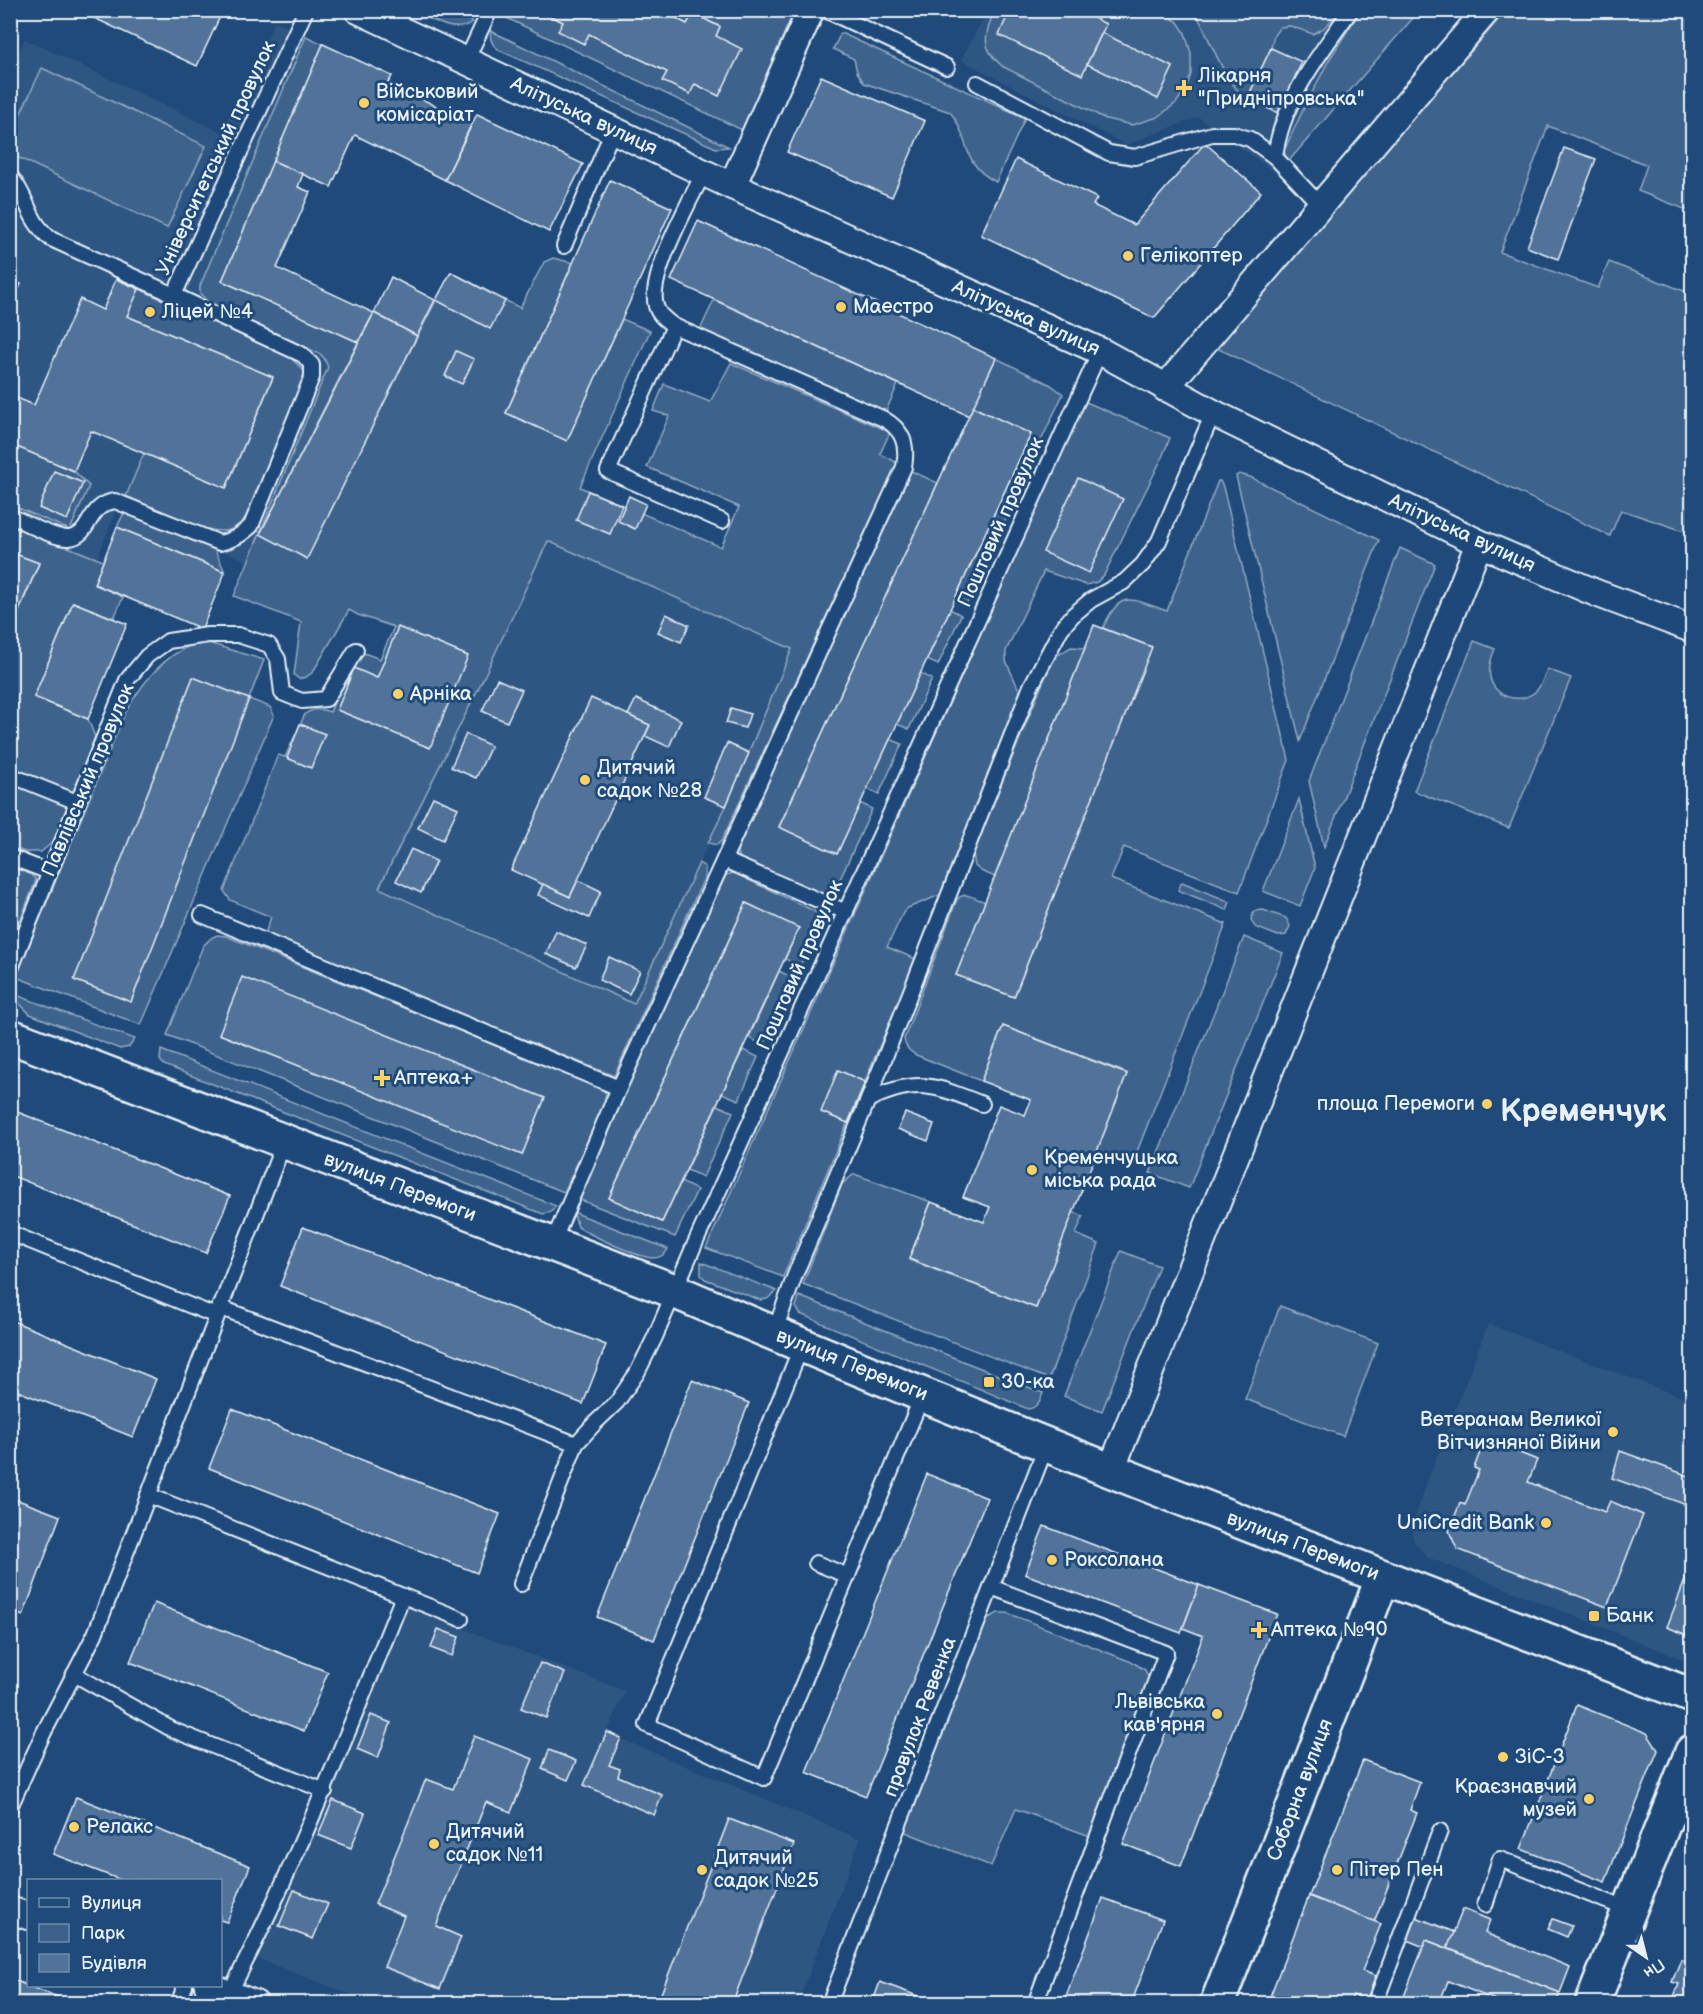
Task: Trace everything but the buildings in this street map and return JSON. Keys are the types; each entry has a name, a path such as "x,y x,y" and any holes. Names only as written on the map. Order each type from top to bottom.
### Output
{"main road":[{"name":"вулиця Перемоги","path":"10,1036 674,1291 788,1340 1111,1470 1692,1696"},
{"name":"Соборна вулиця","path":"1217,2004 1383,1577"},
{"path":"1592,2004 1692,1752"}],"street":[{"name":"Алітуська вулиця","path":"358,10 732,186 1100,351 1213,414 1479,543 1596,593 1692,629"},
{"path":"732,186 812,10"},
{"path":"1165,388 1487,10"},
{"path":"1111,1470 1479,543"},
{"path":"10,1910 27,1916"},
{"path":"219,1990 255,2004"}],"lane":[{"name":"Університетський провулок","path":"10,177 20,189 29,213 51,238 174,295 306,10"},
{"path":"466,61 490,10"},
{"path":"825,10 947,67"},
{"path":"1275,157 1277,139 1284,120 1308,71 1351,10"},
{"path":"977,83 1108,153 1135,157 1212,134 1234,134 1250,138 1275,157 1320,205"},
{"path":"564,246 614,130"},
{"path":"551,1245 568,1202 904,467 906,446 900,432 884,419 674,326 656,309 654,299 657,275 704,172"},
{"path":"10,516 61,537 71,538 86,529 93,513 108,502 115,501 220,543 242,535 251,526 312,376 312,365 303,355 174,295"},
{"path":"674,326 608,471 722,521"},
{"name":"Поштовий провулок","path":"521,1584 576,1444 617,1402 637,1373 655,1337 1100,351"},
{"path":"923,1394 764,1778 647,1725 788,1340 795,1275 868,1100 1031,686 1061,629 1073,615 1091,600 1124,582 1149,556 1159,541 1213,414"},
{"name":"Павлівський провулок","path":"10,970 127,680 147,656 168,641 208,635 238,635 269,645 278,660 282,693 302,700 326,699 356,650"},
{"path":"10,775 77,802"},
{"path":"10,857 49,872"},
{"path":"724,860 846,912"},
{"path":"202,915 620,1088"},
{"path":"868,1100 891,1089 912,1085 944,1089 982,1104"},
{"path":"10,1807 43,1734 95,1634 284,1142"},
{"path":"10,1233 576,1444"},
{"name":"провулок Ревенка","path":"829,2004 1047,1444"},
{"path":"148,1495 461,1619"},
{"path":"816,1563 848,1576"},
{"path":"991,1587 1166,1653 1035,2004"},
{"path":"222,1986 251,1952 325,1791 403,1596"},
{"path":"74,1674 173,1730 325,1791"},
{"path":"1375,2004 1440,1831"},
{"path":"1485,1905 1500,1859 1629,1910"},
{"path":"178,2004 185,1987"}],"shaded area":[{"name":"Лікарня \"Придніпровська\"","path":"987,11 1420,11 1277,174 1198,117 1126,145 961,60"},
{"name":"Ліцей №4","path":"275,21 323,44 222,281 358,342 248,562 118,505 84,593 30,584 39,563 11,552 10,72 25,39 221,132"},
{"name":"Дитячий садок №28","path":"548,540 792,649 726,806 634,1004 379,888 483,679"},
{"path":"1488,1324 1692,1401 1692,1663 1427,1557 1413,1540 1412,1525"},
{"path":"405,1606 625,1691 607,1733 860,1839 798,2003 372,2003 256,1958"}],"green space":[{"path":"1197,10 1340,11 1324,28 1313,34 1290,26 1280,27 1274,35 1271,48 1247,99 1226,74 1199,19"},
{"path":"414,11 449,11 473,22 466,26 451,27"},
{"path":"500,11 539,11 563,22 559,31 584,43 589,34 667,72 663,81 690,94 695,84 719,96 716,36 720,26 693,14 687,24 660,11 794,11 742,130 498,14"},
{"path":"994,11 1161,11 1178,22 1185,33 1191,53 1191,74 1186,89 1176,103 1158,117 1132,125 1106,119 1002,66 990,53 986,41"},
{"path":"1360,11 1419,11 1287,163 1284,151 1302,112 1329,60"},
{"path":"1506,11 1692,11 1692,212 1638,191 1647,165 1548,126 1500,252 1598,288 1609,262 1692,294 1692,517 1687,532 1621,510 1610,536 1219,349 1223,338"},
{"path":"491,31 729,147 716,148 501,51 492,43"},
{"path":"841,33 1025,118 996,182 976,167 961,131 950,112 864,83 857,72 854,59 833,49"},
{"path":"306,36 323,44 222,281 358,342 260,534 401,368 451,272 520,308 544,262 553,258 573,263 506,413 567,440 622,319 650,331 580,487 721,547 739,507 647,467 669,416 653,411 664,384 710,402 731,363 890,432 880,454 898,463 722,840 717,845 708,843 726,806 792,649 548,541 483,679 379,888 634,1004 699,863 705,867 705,876 614,1076 265,934 271,917 230,900 224,891 278,755 285,757 305,714 317,710 330,712 356,650 380,659 394,627 349,610 313,672 299,679 294,675 301,622 234,596 328,367 320,354 208,303 200,293 200,286"},
{"path":"42,68 206,146 167,228 11,154 11,134"},
{"path":"139,289 290,357 304,371 305,380 302,388 246,517 230,530 202,527 126,496 144,453 226,488 273,378 127,316"},
{"path":"714,300 898,384 886,411 700,330"},
{"path":"996,358 1051,385 1063,394 1032,460 1021,455 1031,434 973,407"},
{"path":"1086,402 1170,438 1160,462 1104,575 1097,582 1086,585 1044,571 1006,651 1006,661 1020,692 940,895 908,908 903,913 887,947 916,959 783,1277 706,1248 1079,413"},
{"path":"10,444 74,471 89,486 70,530 11,505"},
{"path":"1015,468 1027,473 999,534 987,529"},
{"path":"909,470 938,483 779,827 837,854 860,803 872,809 831,899 744,863 737,853 738,844"},
{"path":"1239,474 1250,477 1379,540 1300,741 1236,476"},
{"path":"1218,481 1223,487 1289,760 1239,892 1124,847 1111,879 1226,924 1131,1167 1096,1153 1127,1073 1003,1026 981,1081 916,1055 908,1049 904,1039 956,902 962,896 985,902 956,975 1014,997 1151,647 1103,628 1116,606 1129,600 1167,611"},
{"path":"124,513 215,550 225,572 117,527"},
{"path":"10,524 103,561 94,584 123,597 114,618 73,602 34,697 88,719 95,737 73,792 11,767 11,631 39,564 11,552"},
{"path":"981,542 993,547 967,603 956,597"},
{"path":"1400,548 1435,564 1324,847 1309,781"},
{"path":"950,609 961,615 938,665 927,660"},
{"path":"1474,641 1495,649 1490,663 1490,677 1497,690 1509,697 1523,698 1536,691 1547,669 1571,678 1509,828 1414,791"},
{"path":"205,642 264,660 249,699 270,707 274,715 141,1025 16,977 125,713 139,690 157,668 179,651"},
{"path":"1071,647 1085,648 995,877 975,866 973,853 1053,658"},
{"path":"920,673 932,679 909,729 897,724"},
{"path":"890,739 902,744 879,794 867,789"},
{"path":"10,783 67,806 54,841 41,852 25,852 11,847"},
{"path":"1299,799 1315,868 1300,906 1263,891"},
{"path":"11,866 32,875 36,880 11,944"},
{"path":"734,873 823,917 800,966 785,959 799,928 746,903 609,1198 662,1222 681,1182 697,1190 675,1237 578,1199 720,883 726,875"},
{"path":"1182,882 1230,902 1227,910 1178,890"},
{"path":"1263,910 1286,918 1290,926 1286,935 1278,936 1255,927 1251,920 1254,911"},
{"path":"217,935 226,936 601,1088 606,1093 603,1107 564,1192 167,1035 203,946"},
{"path":"1244,937 1283,953 1189,1188 1150,1173"},
{"path":"779,971 795,979 764,1045 749,1038"},
{"path":"16,995 135,1039 129,1047 120,1049 30,1014 20,1004"},
{"path":"161,1050 556,1206 551,1212 543,1214 164,1065 160,1060"},
{"path":"743,1050 758,1057 739,1100 722,1093"},
{"path":"717,1105 733,1112 703,1177 687,1170"},
{"path":"853,1175 931,1202 909,1260 1036,1308 1073,1212 1083,1216 1076,1234 1099,1244 1049,1379 803,1284 842,1184"},
{"path":"573,1212 668,1249 662,1256 653,1258 627,1250 578,1227"},
{"path":"1121,1251 1159,1266 1102,1411 1064,1396"},
{"path":"701,1262 777,1291 767,1299 760,1300 705,1279 701,1275"},
{"path":"799,1296 1043,1393 1042,1396 1036,1406 1028,1409 800,1314 796,1307"},
{"path":"1280,1306 1378,1343 1343,1436 1245,1399"},
{"path":"998,1613 1007,1613 1134,1663 1145,1670 1150,1681 1090,1836 1016,1809 991,1866 903,1831 984,1625 989,1618"}],"place":[{"name":"Лікарня \"Придніпровська\"","path":"1184,88"},
{"name":"Військовий комісаріат","path":"364,103"},
{"name":"Гелікоптер","path":"1128,256"},
{"name":"Маестро","path":"841,307"},
{"name":"Ліцей №4","path":"150,312"},
{"name":"Арніка","path":"398,694"},
{"name":"Дитячий садок №28","path":"585,780"},
{"name":"Аптека+","path":"382,1078"},
{"name":"площа Перемоги","path":"1487,1104"},
{"name":"Кременчуцька міська рада","path":"1032,1170"},
{"name":"30-ка","path":"989,1382"},
{"name":"Ветеранам Великої Вітчизняної Війни","path":"1613,1432"},
{"name":"UniCredit Bank","path":"1546,1523"},
{"name":"Роксолана","path":"1052,1560"},
{"name":"Банк","path":"1594,1616"},
{"name":"Аптека №90","path":"1259,1630"},
{"name":"Львiвська кав'ярня","path":"1217,1714"},
{"name":"ЗіС-3","path":"1503,1757"},
{"name":"Краєзнавчий музей","path":"1589,1799"},
{"name":"Релакс","path":"74,1827"},
{"name":"Дитячий садок №11","path":"434,1844"},
{"name":"Дитячий садок №25","path":"702,1870"},
{"name":"Пітер Пен","path":"1337,1870"}],"district":[{"name":"Кременчук","path":"1583,1111"}]}
